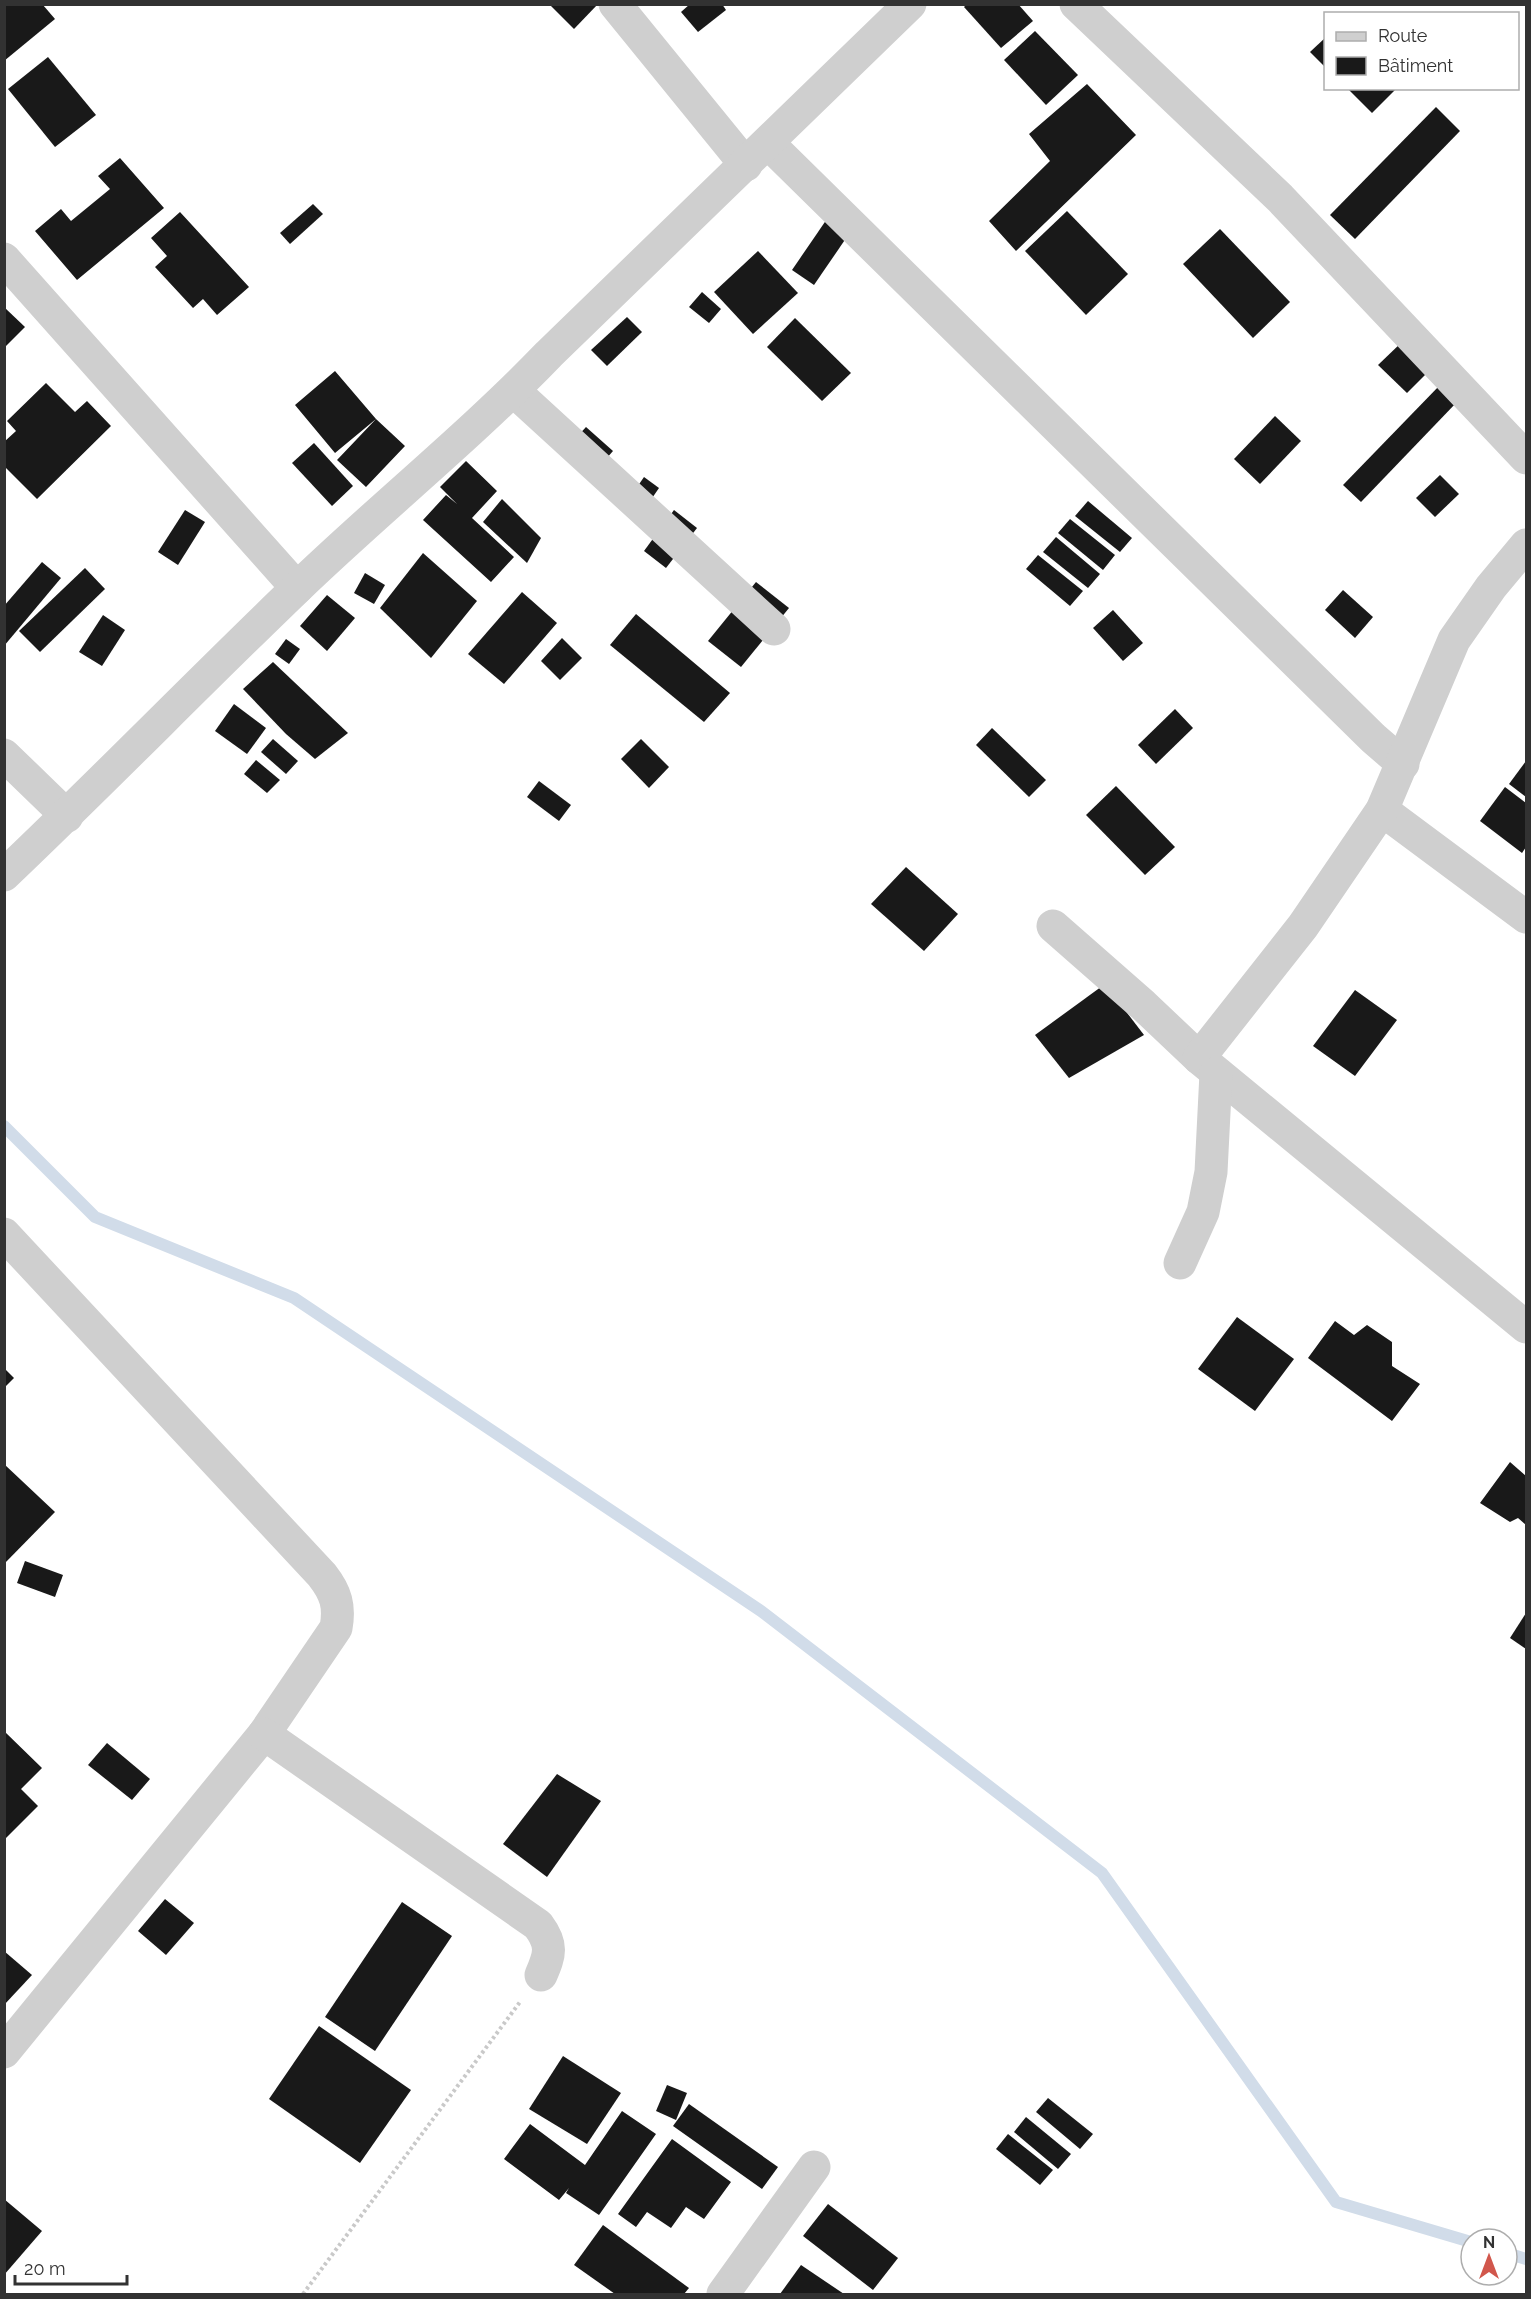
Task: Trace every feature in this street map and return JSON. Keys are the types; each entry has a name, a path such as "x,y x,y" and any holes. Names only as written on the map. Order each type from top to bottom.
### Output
{"street":[{"path":"615,4 757,154 1403,764"},
{"path":"4,875 67,816 297,588 514,391 549,354 910,4"},
{"path":"1076,4 1280,198 1527,458"},
{"path":"4,259 297,588"},
{"path":"514,391 774,629"},
{"path":"1180,1263 1203,1212 1211,1173 1208,1066 1382,810 1454,639 1491,586 1527,545"},
{"path":"4,755 67,816"},
{"path":"1382,810 1527,917"},
{"path":"1053,926 1208,1066 1527,1327"},
{"path":"4,1234 332,1588 339,1612 336,1628 264,1734 4,2052"},
{"path":"264,1734 538,1926 548,1939 548,1957 541,1975"},
{"path":"723,2295 814,2167"}],"path":[{"path":"303,2295 541,1975"}],"building":[{"path":"549,4 598,4 574,29"},
{"path":"690,4 722,4 726,10 698,32 681,12"},
{"path":"967,4 1018,4 1033,21 1001,48 964,7"},
{"path":"4,5 43,5 55,19 4,61"},
{"path":"1035,31 1078,75 1046,105 1004,60"},
{"path":"1324,39 1324,66 1310,52"},
{"path":"48,57 96,115 55,147 8,89"},
{"path":"1087,84 1136,135 1016,251 989,221 1050,161 1029,134"},
{"path":"1349,90 1395,90 1372,113"},
{"path":"1436,107 1460,131 1355,239 1330,215"},
{"path":"120,158 164,208 77,280 35,231 61,209 71,221 110,189 98,176"},
{"path":"313,204 323,214 290,244 280,233"},
{"path":"1067,211 1128,274 1086,315 1025,251"},
{"path":"180,212 249,287 217,315 203,299 193,308 155,267 167,256 151,238"},
{"path":"829,216 851,231 814,285 792,270"},
{"path":"1220,229 1290,302 1253,338 1183,264"},
{"path":"758,251 798,293 753,334 714,292"},
{"path":"702,292 721,309 709,323 689,307"},
{"path":"4,307 25,327 4,348"},
{"path":"627,317 642,332 607,366 591,350"},
{"path":"795,318 851,373 822,401 767,347"},
{"path":"1403,341 1431,369 1407,393 1378,365"},
{"path":"335,371 376,419 335,453 295,405"},
{"path":"46,383 75,412 87,401 111,426 37,499 4,466 4,442 16,431 7,421"},
{"path":"1440,385 1457,402 1361,502 1343,485"},
{"path":"1275,416 1301,441 1260,484 1234,459"},
{"path":"376,419 405,446 366,487 337,460"},
{"path":"586,427 613,451 592,475 564,451"},
{"path":"314,443 353,486 332,506 292,463"},
{"path":"466,461 497,491 472,518 514,557 491,582 423,520 446,495 457,504 440,487"},
{"path":"1440,475 1459,494 1435,517 1416,498"},
{"path":"644,477 659,488 646,507 631,496"},
{"path":"502,499 541,538 527,563 483,522"},
{"path":"1088,501 1132,538 1120,552 1075,516"},
{"path":"185,510 205,522 178,565 158,552"},
{"path":"674,510 697,528 666,568 644,551"},
{"path":"1070,519 1115,555 1103,570 1058,533"},
{"path":"1056,537 1100,574 1088,588 1043,552"},
{"path":"423,553 477,601 431,658 380,608"},
{"path":"1038,555 1083,591 1070,606 1026,569"},
{"path":"42,562 61,578 4,646 4,606"},
{"path":"85,568 105,589 40,652 19,631"},
{"path":"365,573 385,585 374,604 354,593"},
{"path":"756,582 789,608 741,667 708,641"},
{"path":"1343,590 1373,617 1355,638 1325,610"},
{"path":"522,592 557,623 504,684 468,654"},
{"path":"327,595 355,618 327,651 300,626"},
{"path":"1113,610 1143,643 1123,661 1093,628"},
{"path":"636,614 730,693 704,722 610,645"},
{"path":"103,615 125,630 102,666 79,652"},
{"path":"562,638 582,658 560,680 541,661"},
{"path":"286,639 300,649 289,664 275,654"},
{"path":"273,662 348,733 315,759 286,734 243,689"},
{"path":"234,704 266,728 247,754 215,731"},
{"path":"1175,709 1193,728 1156,764 1138,745"},
{"path":"992,728 1046,780 1029,797 976,745"},
{"path":"273,739 298,761 286,774 261,752"},
{"path":"641,739 669,767 649,788 621,759"},
{"path":"256,760 280,780 267,793 244,774"},
{"path":"1526,761 1526,797 1509,784"},
{"path":"539,781 571,805 559,821 527,797"},
{"path":"1116,786 1175,847 1145,875 1086,815"},
{"path":"1505,787 1526,803 1526,847 1522,853 1480,821"},
{"path":"906,867 958,914 924,951 871,904"},
{"path":"1105,984 1144,1035 1069,1078 1035,1035"},
{"path":"1355,990 1397,1020 1355,1076 1313,1046"},
{"path":"1237,1317 1294,1359 1255,1411 1198,1369"},
{"path":"1335,1321 1354,1335 1367,1325 1392,1342 1392,1366 1420,1384 1392,1421 1308,1358"},
{"path":"4,1368 14,1378 4,1388"},
{"path":"1510,1462 1526,1476 1526,1525 1518,1518 1510,1522 1480,1503"},
{"path":"4,1464 55,1512 4,1564"},
{"path":"25,1561 63,1575 55,1597 17,1583"},
{"path":"1526,1613 1526,1649 1510,1638"},
{"path":"4,1731 42,1768 21,1789 38,1806 4,1840"},
{"path":"107,1743 150,1779 132,1800 88,1765"},
{"path":"557,1774 601,1801 547,1877 503,1844"},
{"path":"165,1899 194,1923 166,1955 138,1931"},
{"path":"402,1902 452,1936 375,2051 325,2017"},
{"path":"4,1951 32,1975 4,2005"},
{"path":"319,2026 411,2090 360,2163 269,2099"},
{"path":"563,2056 621,2093 587,2144 529,2109"},
{"path":"667,2085 687,2093 676,2120 656,2111"},
{"path":"1048,2098 1093,2134 1080,2149 1036,2112"},
{"path":"689,2104 778,2167 762,2189 673,2126"},
{"path":"622,2111 656,2134 599,2215 566,2193 569,2188 559,2200 504,2159 530,2124 585,2165"},
{"path":"1026,2117 1071,2154 1058,2169 1014,2132"},
{"path":"1008,2134 1053,2170 1040,2185 996,2149"},
{"path":"672,2139 731,2182 704,2219 686,2207 671,2228 647,2212 636,2227 618,2214"},
{"path":"4,2199 42,2231 4,2275"},
{"path":"828,2204 898,2258 873,2290 803,2236"},
{"path":"603,2225 689,2288 684,2294 615,2294 574,2265"},
{"path":"801,2265 844,2294 780,2294"}],"waterway":[{"path":"4,1126 95,1217 294,1298 761,1611 1102,1873 1336,2202 1459,2238"},
{"path":"1519,2257 1526,2259"}]}
